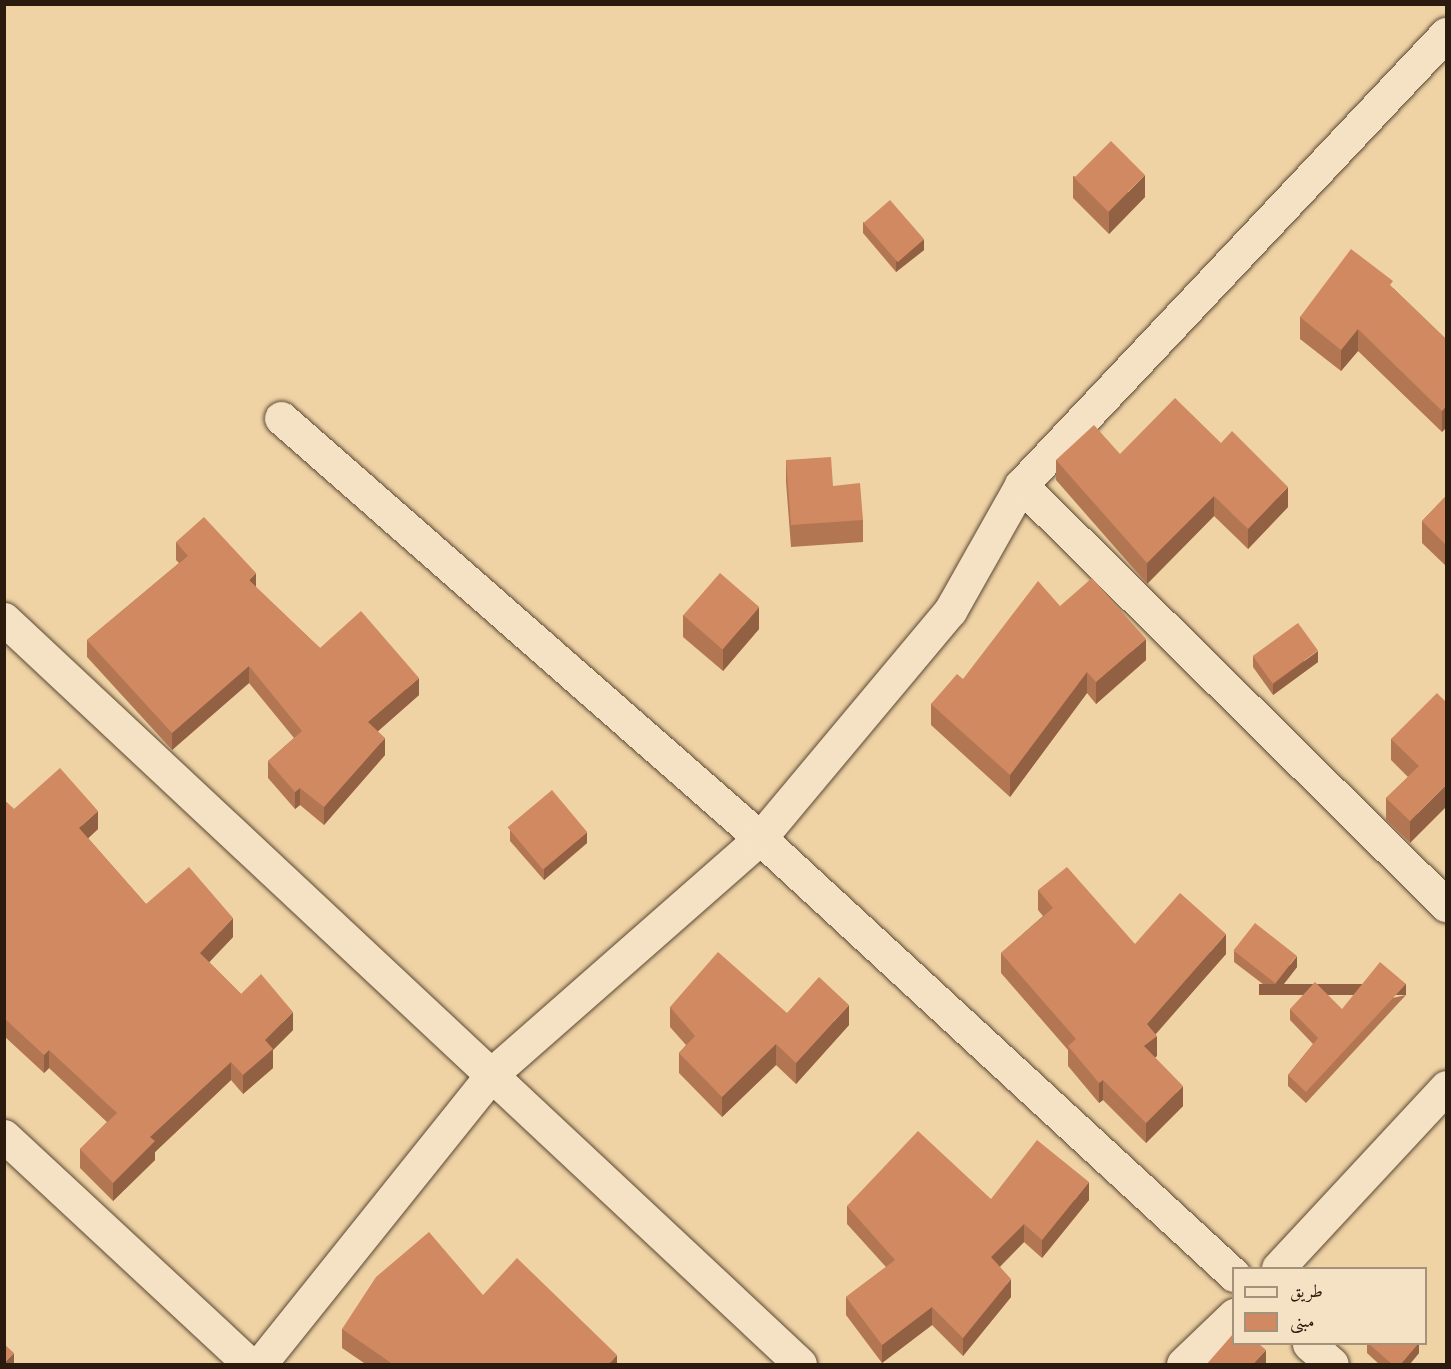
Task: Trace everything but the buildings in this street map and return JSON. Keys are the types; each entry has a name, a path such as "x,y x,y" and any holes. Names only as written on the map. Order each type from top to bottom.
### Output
{"street":[{"path":"260,1365 494,1072 760,838 950,611 1021,485 1446,34"},
{"path":"282,418 760,838 1232,1274"},
{"path":"1021,485 1446,905"},
{"path":"4,619 494,1072 800,1365"},
{"path":"1280,1267 1446,1087"},
{"path":"4,1136 249,1365"},
{"path":"1183,1365 1232,1316"},
{"path":"1310,1345 1332,1365"}]}
